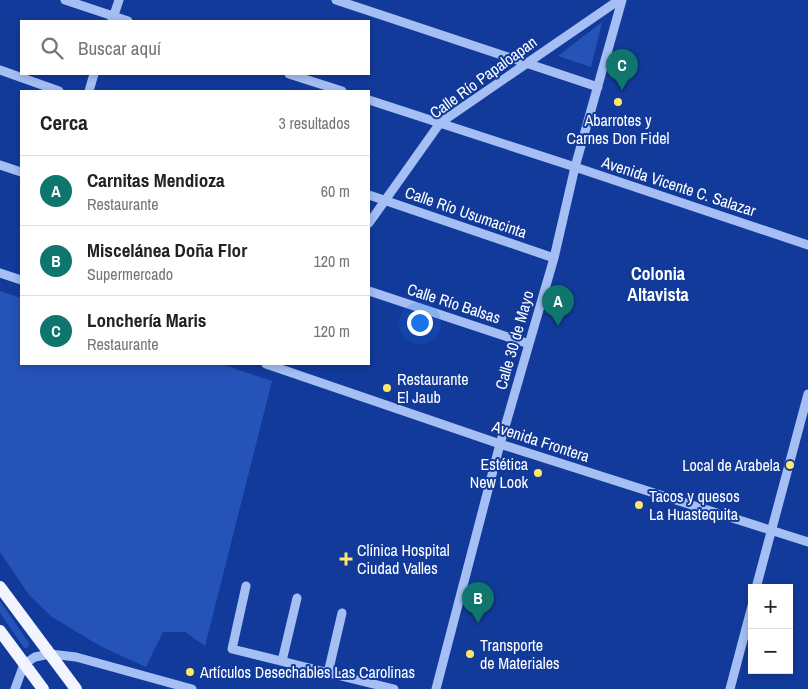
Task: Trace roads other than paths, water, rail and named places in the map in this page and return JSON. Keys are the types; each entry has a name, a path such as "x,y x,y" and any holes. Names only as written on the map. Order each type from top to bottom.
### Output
{"main road":[{"path":"0,588 76,689"},
{"path":"0,631 43,689"}],"street":[{"path":"65,0 113,19 119,0"},
{"path":"336,0 598,87"},
{"name":"Calle Río Papaloapan","path":"370,222 440,123 620,0"},
{"name":"Calle 30 de Mayo","path":"436,689 500,444 554,258 575,167 620,0"},
{"path":"0,70 56,90"},
{"path":"89,90 94,75"},
{"path":"292,75 339,90"},
{"name":"Avenida Vicente C. Salazar","path":"370,100 808,245"},
{"path":"0,165 20,172"},
{"name":"Calle Río Usumacinta","path":"370,194 554,258"},
{"path":"0,273 20,280"},
{"name":"Calle Río Balsas","path":"370,291 529,344"},
{"name":"Avenida Frontera","path":"277,366 500,444 808,542"},
{"path":"757,584 808,394"},
{"path":"246,586 232,648 394,689"},
{"path":"282,661 297,598"},
{"path":"328,672 342,613"},
{"path":"730,689 748,621"},
{"path":"15,689 24,664 35,658 50,654 76,657 192,689"}],"place":[{"name":"Lonchería Maris","path":"622,90"},
{"name":"Abarrotes y Carnes Don Fidel","path":"618,102"},
{"name":"Carnitas Mendioza","path":"558,326"},
{"name":"Restaurante El Jaub","path":"387,388"},
{"name":"Local de Arabela","path":"790,465"},
{"name":"Estética New Look","path":"538,473"},
{"name":"Tacos y quesos La Huastequita","path":"639,505"},
{"name":"Clínica Hospital Ciudad Valles","path":"346,559"},
{"name":"Miscelánea Doña Flor","path":"478,623"},
{"name":"Transporte de Materiales","path":"470,654"},
{"name":"Artículos Desechables Las Carolinas","path":"190,672"}],"district":[{"name":"Colonia Altavista","path":"658,284"}]}
